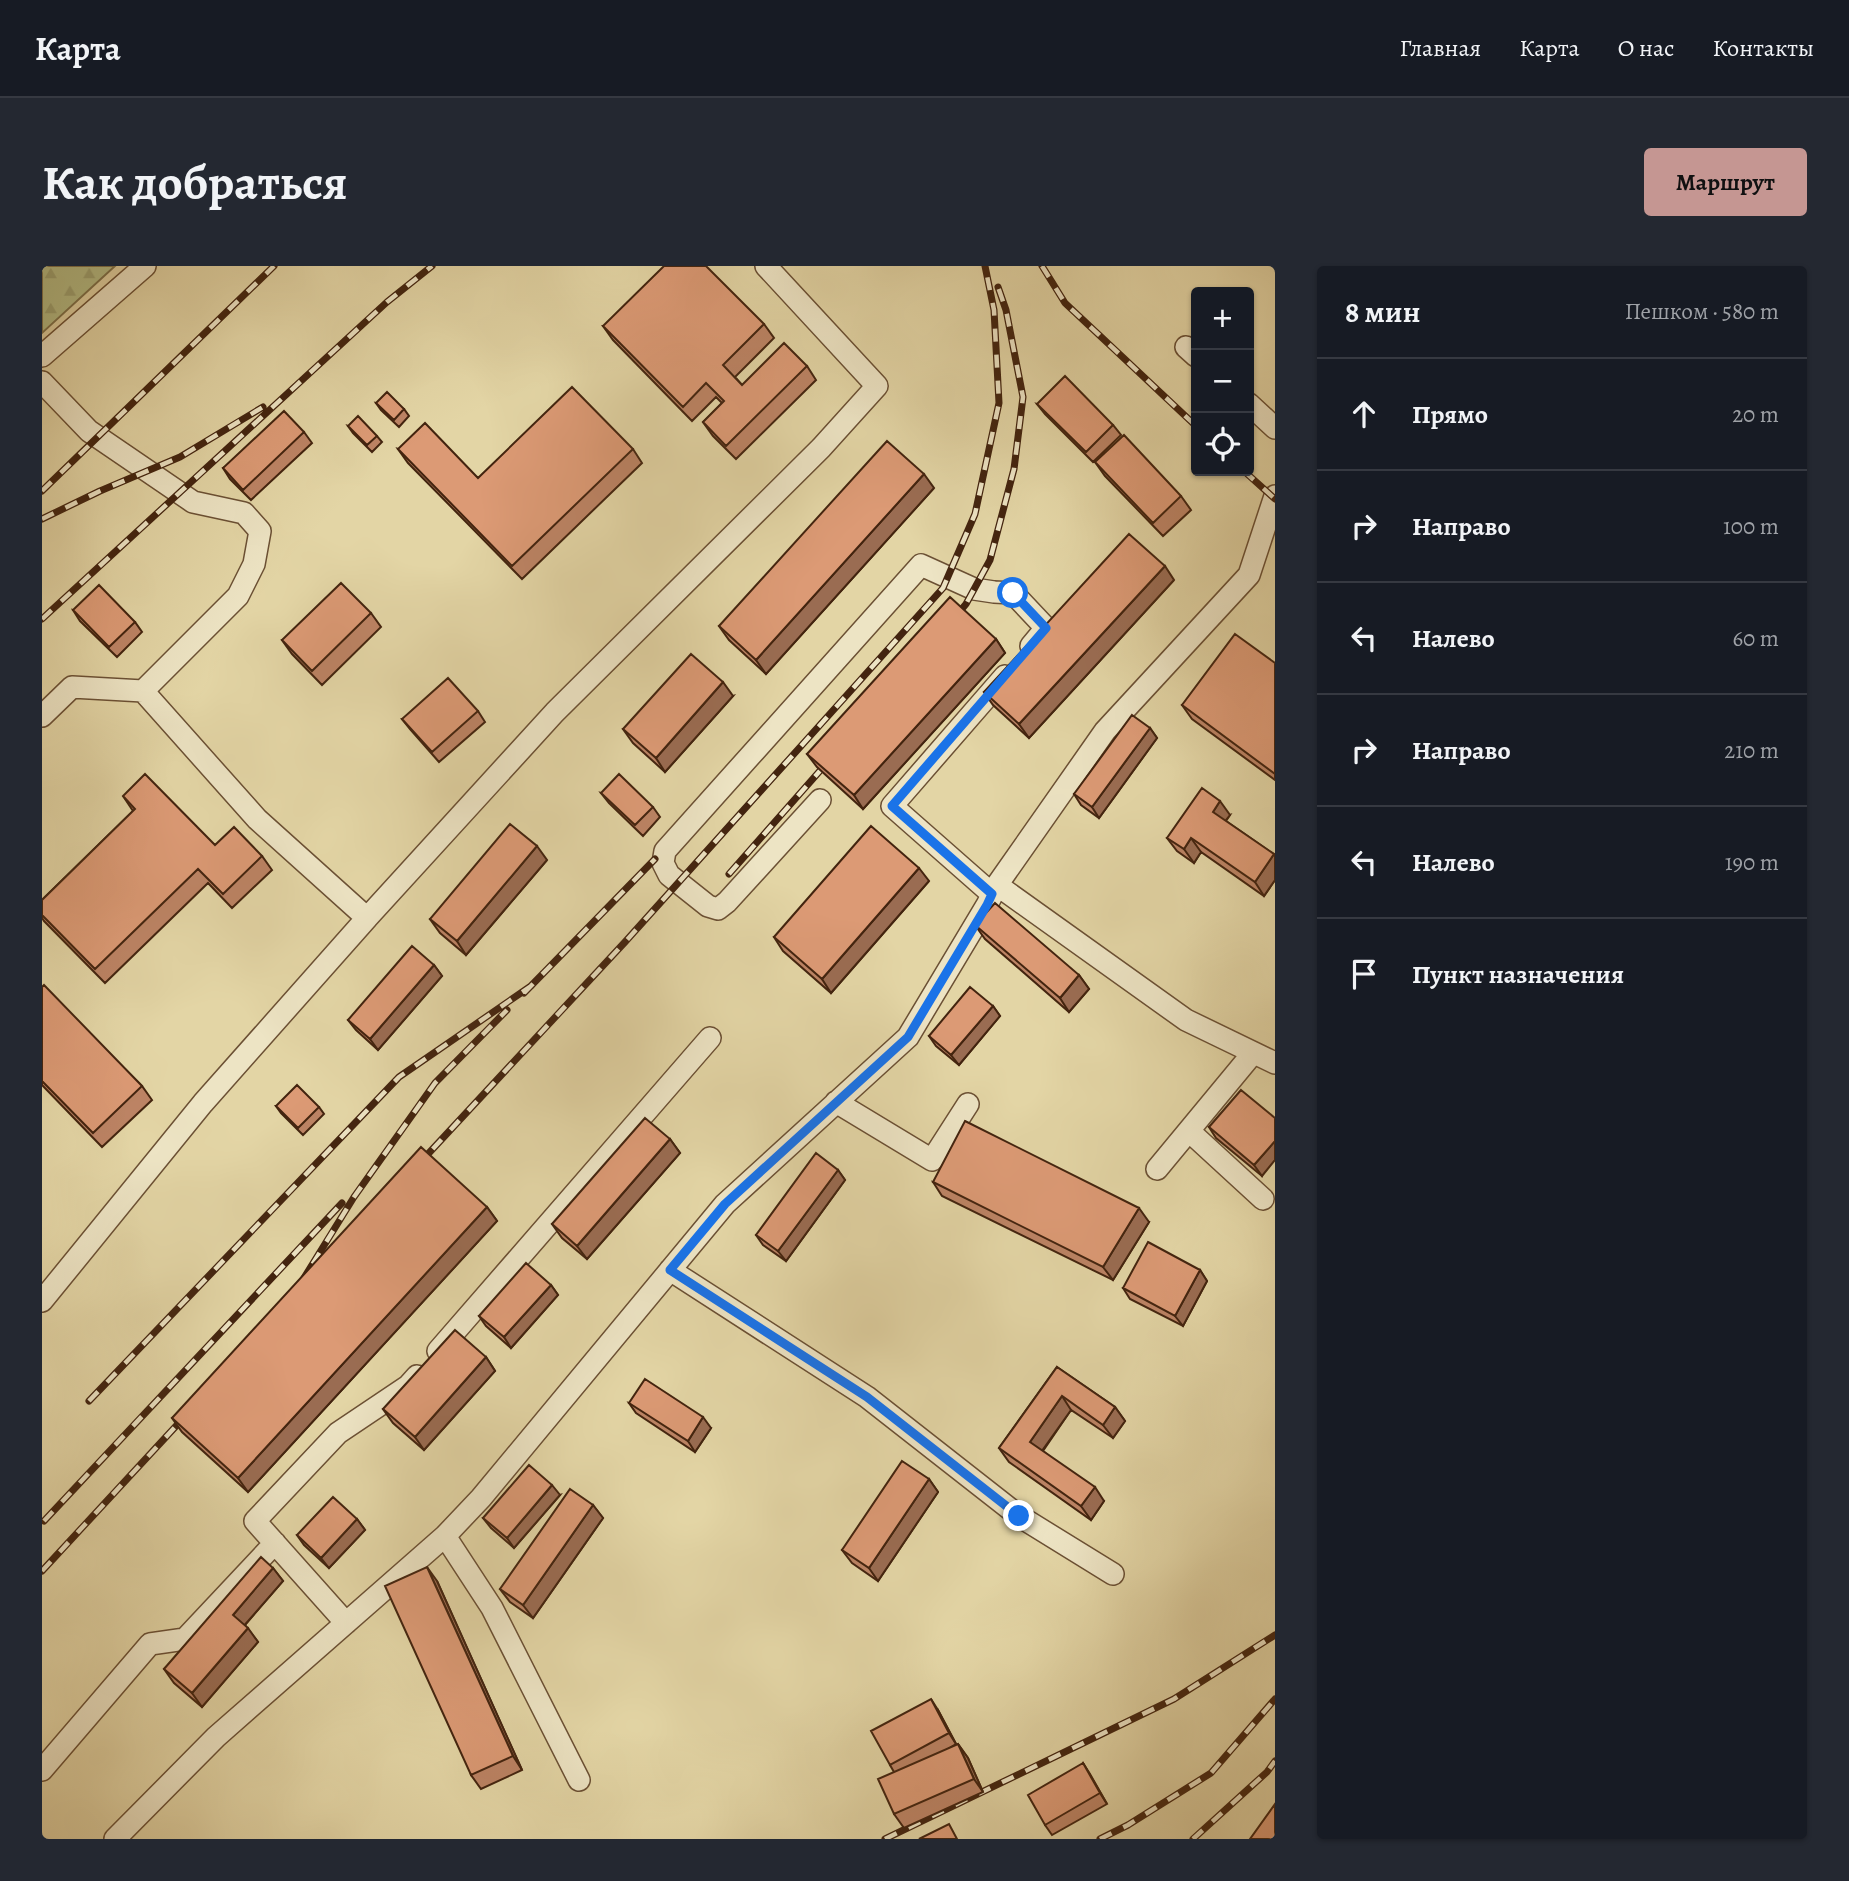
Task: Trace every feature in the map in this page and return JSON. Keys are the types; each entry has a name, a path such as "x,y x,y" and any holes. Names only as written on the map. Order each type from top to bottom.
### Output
{"street":[{"path":"42,356 145,266"},
{"path":"42,1301 203,1102 367,918 555,712 821,448 877,386 766,266"},
{"path":"42,382 89,431 147,471 193,502 244,513 260,531 254,564 238,596 143,691"},
{"path":"1254,409 1275,428"},
{"path":"115,1839 215,1737 445,1536 481,1498 725,1204 908,1037 992,895 1105,732 1249,575 1275,496"},
{"path":"820,800 718,909 708,906 669,875 663,863 665,850 921,565 974,589 1013,593 1046,628 892,806 992,895 1186,1020 1275,1063"},
{"path":"42,716 72,687 143,691 257,819 367,918"},
{"path":"346,1623 255,1521 338,1433 408,1386 710,1038"},
{"path":"1157,1169 1253,1053"},
{"path":"836,1102 932,1160 968,1104"},
{"path":"1189,1131 1263,1199"},
{"path":"670,1270 867,1397 1019,1516 1112,1574"},
{"path":"445,1536 492,1608 579,1780"},
{"path":"42,1770 150,1644 185,1639 275,1543"},
{"path":"492,1608 508,1586"}],"green space":[{"path":"42,266 115,266 42,333"}],"building":[{"path":"664,266 706,266 764,324 723,365 742,385 784,343 807,366 726,446 703,422 724,401 706,383 683,407 603,326"},
{"path":"1065,376 1113,425 1086,452 1037,404"},
{"path":"572,387 633,449 512,566 398,449 425,423 478,478"},
{"path":"387,392 404,409 394,420 376,403"},
{"path":"284,411 304,432 243,490 223,468"},
{"path":"358,416 377,436 367,445 348,426"},
{"path":"1124,435 1181,496 1153,523 1095,462"},
{"path":"887,441 924,474 756,660 719,626"},
{"path":"1129,534 1165,566 1019,724 984,692"},
{"path":"341,583 371,613 312,671 282,640"},
{"path":"99,585 135,622 109,647 73,610"},
{"path":"950,597 996,639 854,795 807,754"},
{"path":"1235,634 1275,663 1275,774 1182,705"},
{"path":"691,654 723,682 656,758 623,729"},
{"path":"448,678 478,711 432,752 402,719"},
{"path":"1132,715 1150,728 1092,807 1074,794"},
{"path":"145,774 215,845 234,827 262,856 223,894 198,869 95,969 42,915 42,900 135,809 123,796"},
{"path":"619,774 653,807 635,825 601,793"},
{"path":"1202,788 1220,801 1213,812 1274,854 1255,882 1191,838 1184,849 1167,838"},
{"path":"510,824 537,846 457,941 430,919"},
{"path":"871,826 919,868 822,979 774,937"},
{"path":"995,903 1079,975 1060,998 975,925"},
{"path":"412,946 434,965 370,1039 348,1020"},
{"path":"44,985 142,1086 93,1133 42,1081"},
{"path":"970,987 993,1006 951,1055 929,1036"},
{"path":"297,1085 319,1107 298,1128 276,1106"},
{"path":"1241,1090 1275,1118 1275,1141 1254,1165 1209,1127"},
{"path":"645,1118 670,1139 577,1246 552,1224"},
{"path":"965,1121 1139,1208 1103,1267 933,1182"},
{"path":"421,1147 487,1207 238,1478 172,1418"},
{"path":"816,1153 838,1170 778,1251 756,1235"},
{"path":"1148,1242 1200,1270 1175,1316 1123,1288"},
{"path":"526,1263 551,1285 504,1337 479,1316"},
{"path":"455,1330 486,1357 415,1437 383,1409"},
{"path":"1057,1367 1115,1407 1103,1425 1062,1396 1030,1442 1095,1487 1081,1506 999,1448"},
{"path":"645,1379 703,1417 688,1441 629,1403"},
{"path":"902,1461 929,1479 869,1568 842,1550"},
{"path":"529,1465 552,1485 507,1538 483,1518"},
{"path":"570,1489 593,1505 523,1605 500,1589"},
{"path":"333,1497 357,1519 321,1558 297,1535"},
{"path":"261,1557 273,1568 233,1615 248,1628 192,1693 164,1669"},
{"path":"427,1567 513,1756 471,1775 385,1586"},
{"path":"931,1699 949,1733 890,1765 871,1731"},
{"path":"958,1744 974,1779 894,1814 878,1779"},
{"path":"1083,1763 1100,1793 1045,1825 1028,1795"},
{"path":"1275,1804 1275,1839 1250,1839"},
{"path":"949,1824 957,1839 919,1839"}],"railway":[{"path":"42,491 274,266"},
{"path":"42,619 387,302 432,266"},
{"path":"415,1168 625,942 943,588 975,514 999,403 994,310 985,266"},
{"path":"1042,266 1065,303 1191,421"},
{"path":"951,622 966,604 990,560 1014,469 1023,397 1006,310 998,287"},
{"path":"42,519 180,457 263,407"},
{"path":"1250,476 1275,499"},
{"path":"729,874 833,756"},
{"path":"524,993 655,859"},
{"path":"89,1401 399,1077 531,986"},
{"path":"299,1286 354,1197 435,1083 507,1010"},
{"path":"44,1521 342,1203"},
{"path":"42,1571 189,1412"},
{"path":"885,1839 1174,1699 1275,1635"},
{"path":"1100,1839 1128,1825 1211,1773 1275,1699"},
{"path":"1193,1839 1267,1772 1275,1761"}],"route":[{"path":"1013,593 1046,628 892,806 992,894 987,905 908,1037 725,1204 670,1270 867,1397 1019,1516"}]}
